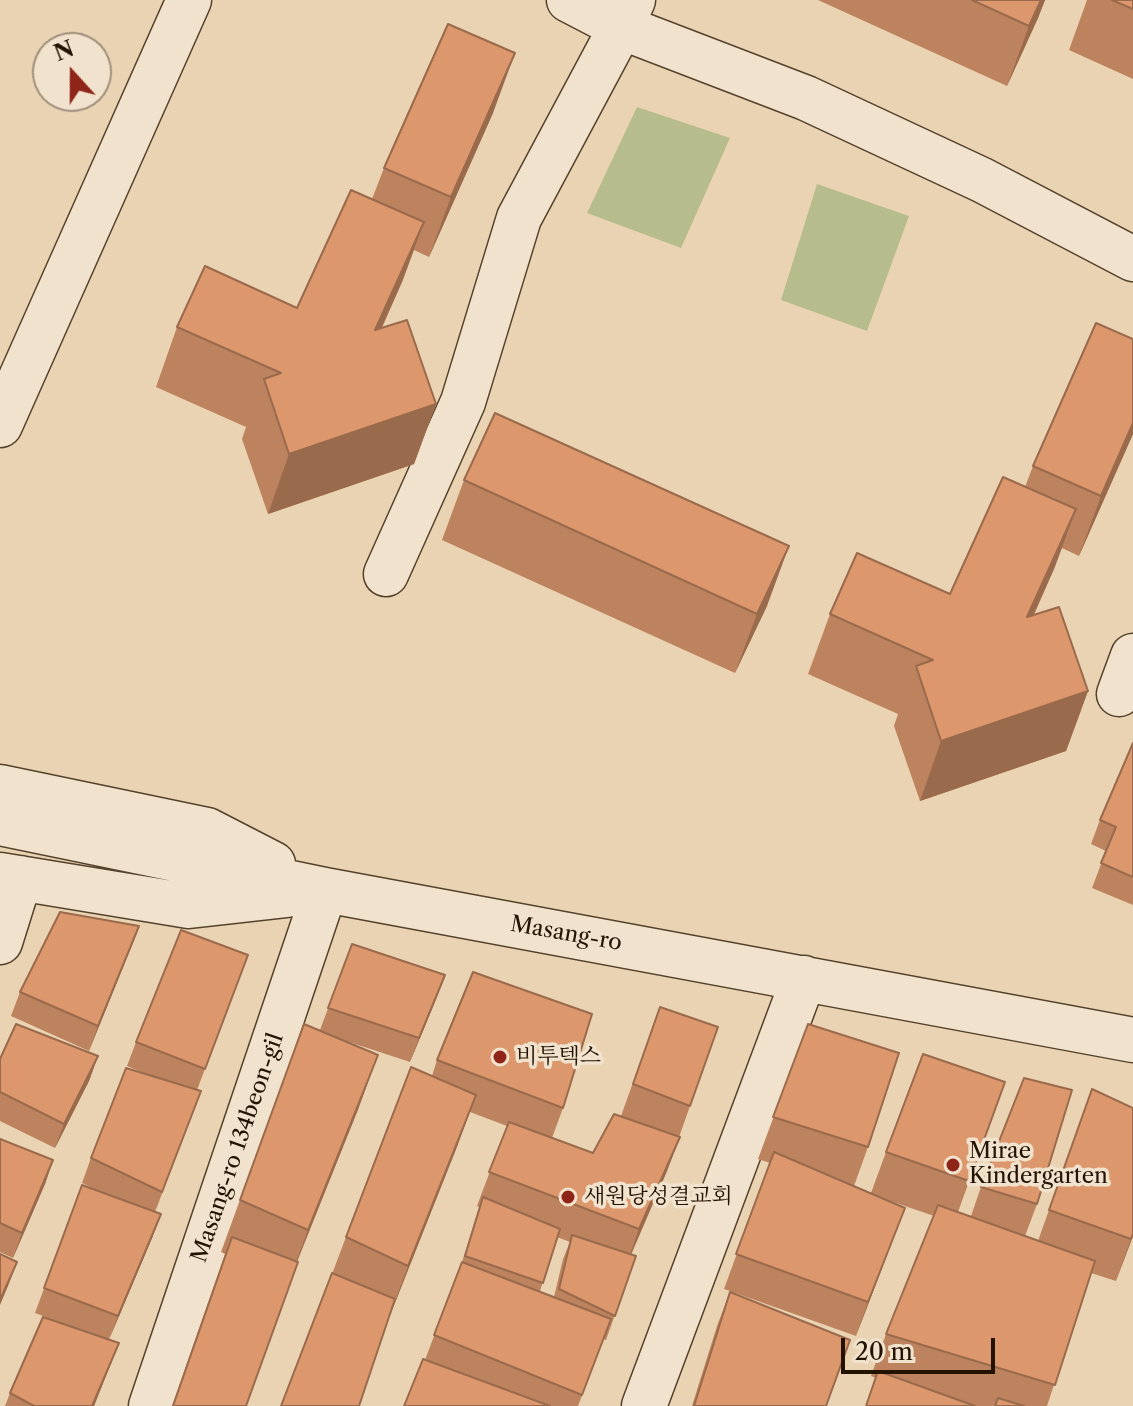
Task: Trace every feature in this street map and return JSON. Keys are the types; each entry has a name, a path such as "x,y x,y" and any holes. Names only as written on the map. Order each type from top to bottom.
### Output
{"street":[{"path":"0,425 189,0"},
{"path":"569,0 627,14 982,180 1133,259"},
{"path":"386,574 463,402 519,218 627,14"},
{"path":"0,787 207,830 325,890"},
{"name":"Masang-ro","path":"0,823 325,890 1133,1040"},
{"path":"0,942 10,876 189,906 325,890"},
{"name":"Masang-ro 134beon-gil","path":"151,1406 325,890"},
{"path":"644,1406 804,978"}],"green space":[{"path":"637,107 730,138 681,248 587,213"},
{"path":"817,184 909,216 867,331 781,300"}],"building":[{"path":"972,0 1041,0 1029,26"},
{"path":"1112,0 1133,0 1133,9"},
{"path":"448,24 515,53 451,197 384,168"},
{"path":"351,190 424,222 375,330 407,320 436,404 289,454 264,379 281,373 177,327 205,266 297,308"},
{"path":"1096,323 1133,339 1133,423 1101,496 1033,466"},
{"path":"495,413 789,546 757,614 464,480"},
{"path":"1003,477 1076,509 1027,617 1059,607 1088,691 941,741 916,666 933,660 830,614 857,553 950,594"},
{"path":"1133,743 1133,877 1101,863 1116,827 1100,820"},
{"path":"60,912 139,926 98,1026 20,992"},
{"path":"181,930 248,955 205,1069 136,1042"},
{"path":"352,944 445,975 419,1038 328,1008"},
{"path":"473,972 592,1014 563,1108 437,1060"},
{"path":"660,1007 718,1027 690,1106 633,1084"},
{"path":"16,1024 98,1056 64,1124 0,1092 0,1059"},
{"path":"304,1024 378,1055 308,1230 240,1200"},
{"path":"808,1024 899,1053 868,1147 773,1117"},
{"path":"923,1054 1005,1082 969,1181 886,1152"},
{"path":"411,1067 476,1095 408,1266 346,1237"},
{"path":"126,1068 201,1091 162,1192 91,1158"},
{"path":"1024,1078 1072,1090 1037,1204 981,1187"},
{"path":"1092,1089 1133,1108 1131,1239 1049,1210"},
{"path":"614,1114 680,1137 639,1229 489,1172 509,1122 593,1153"},
{"path":"0,1139 53,1160 22,1233 0,1223"},
{"path":"774,1152 905,1208 868,1302 736,1254"},
{"path":"82,1185 161,1214 118,1316 44,1288"},
{"path":"483,1197 560,1229 543,1283 465,1256"},
{"path":"938,1205 1095,1261 1055,1385 886,1334"},
{"path":"572,1235 636,1256 615,1316 559,1289"},
{"path":"232,1237 298,1262 246,1406 173,1406"},
{"path":"0,1254 17,1262 0,1300"},
{"path":"462,1262 611,1319 582,1395 434,1335"},
{"path":"332,1273 395,1299 359,1406 281,1406"},
{"path":"730,1292 850,1340 826,1406 694,1406"},
{"path":"43,1317 119,1343 92,1406 34,1406 10,1393"},
{"path":"423,1359 550,1406 404,1406"},
{"path":"878,1371 975,1406 866,1406"},
{"path":"998,1398 1024,1406 995,1406"}],"place":[{"name":"비투텍스","path":"500,1057"},
{"name":"Mirae Kindergarten","path":"953,1165"},
{"name":"새원당성결교회","path":"568,1197"}]}
